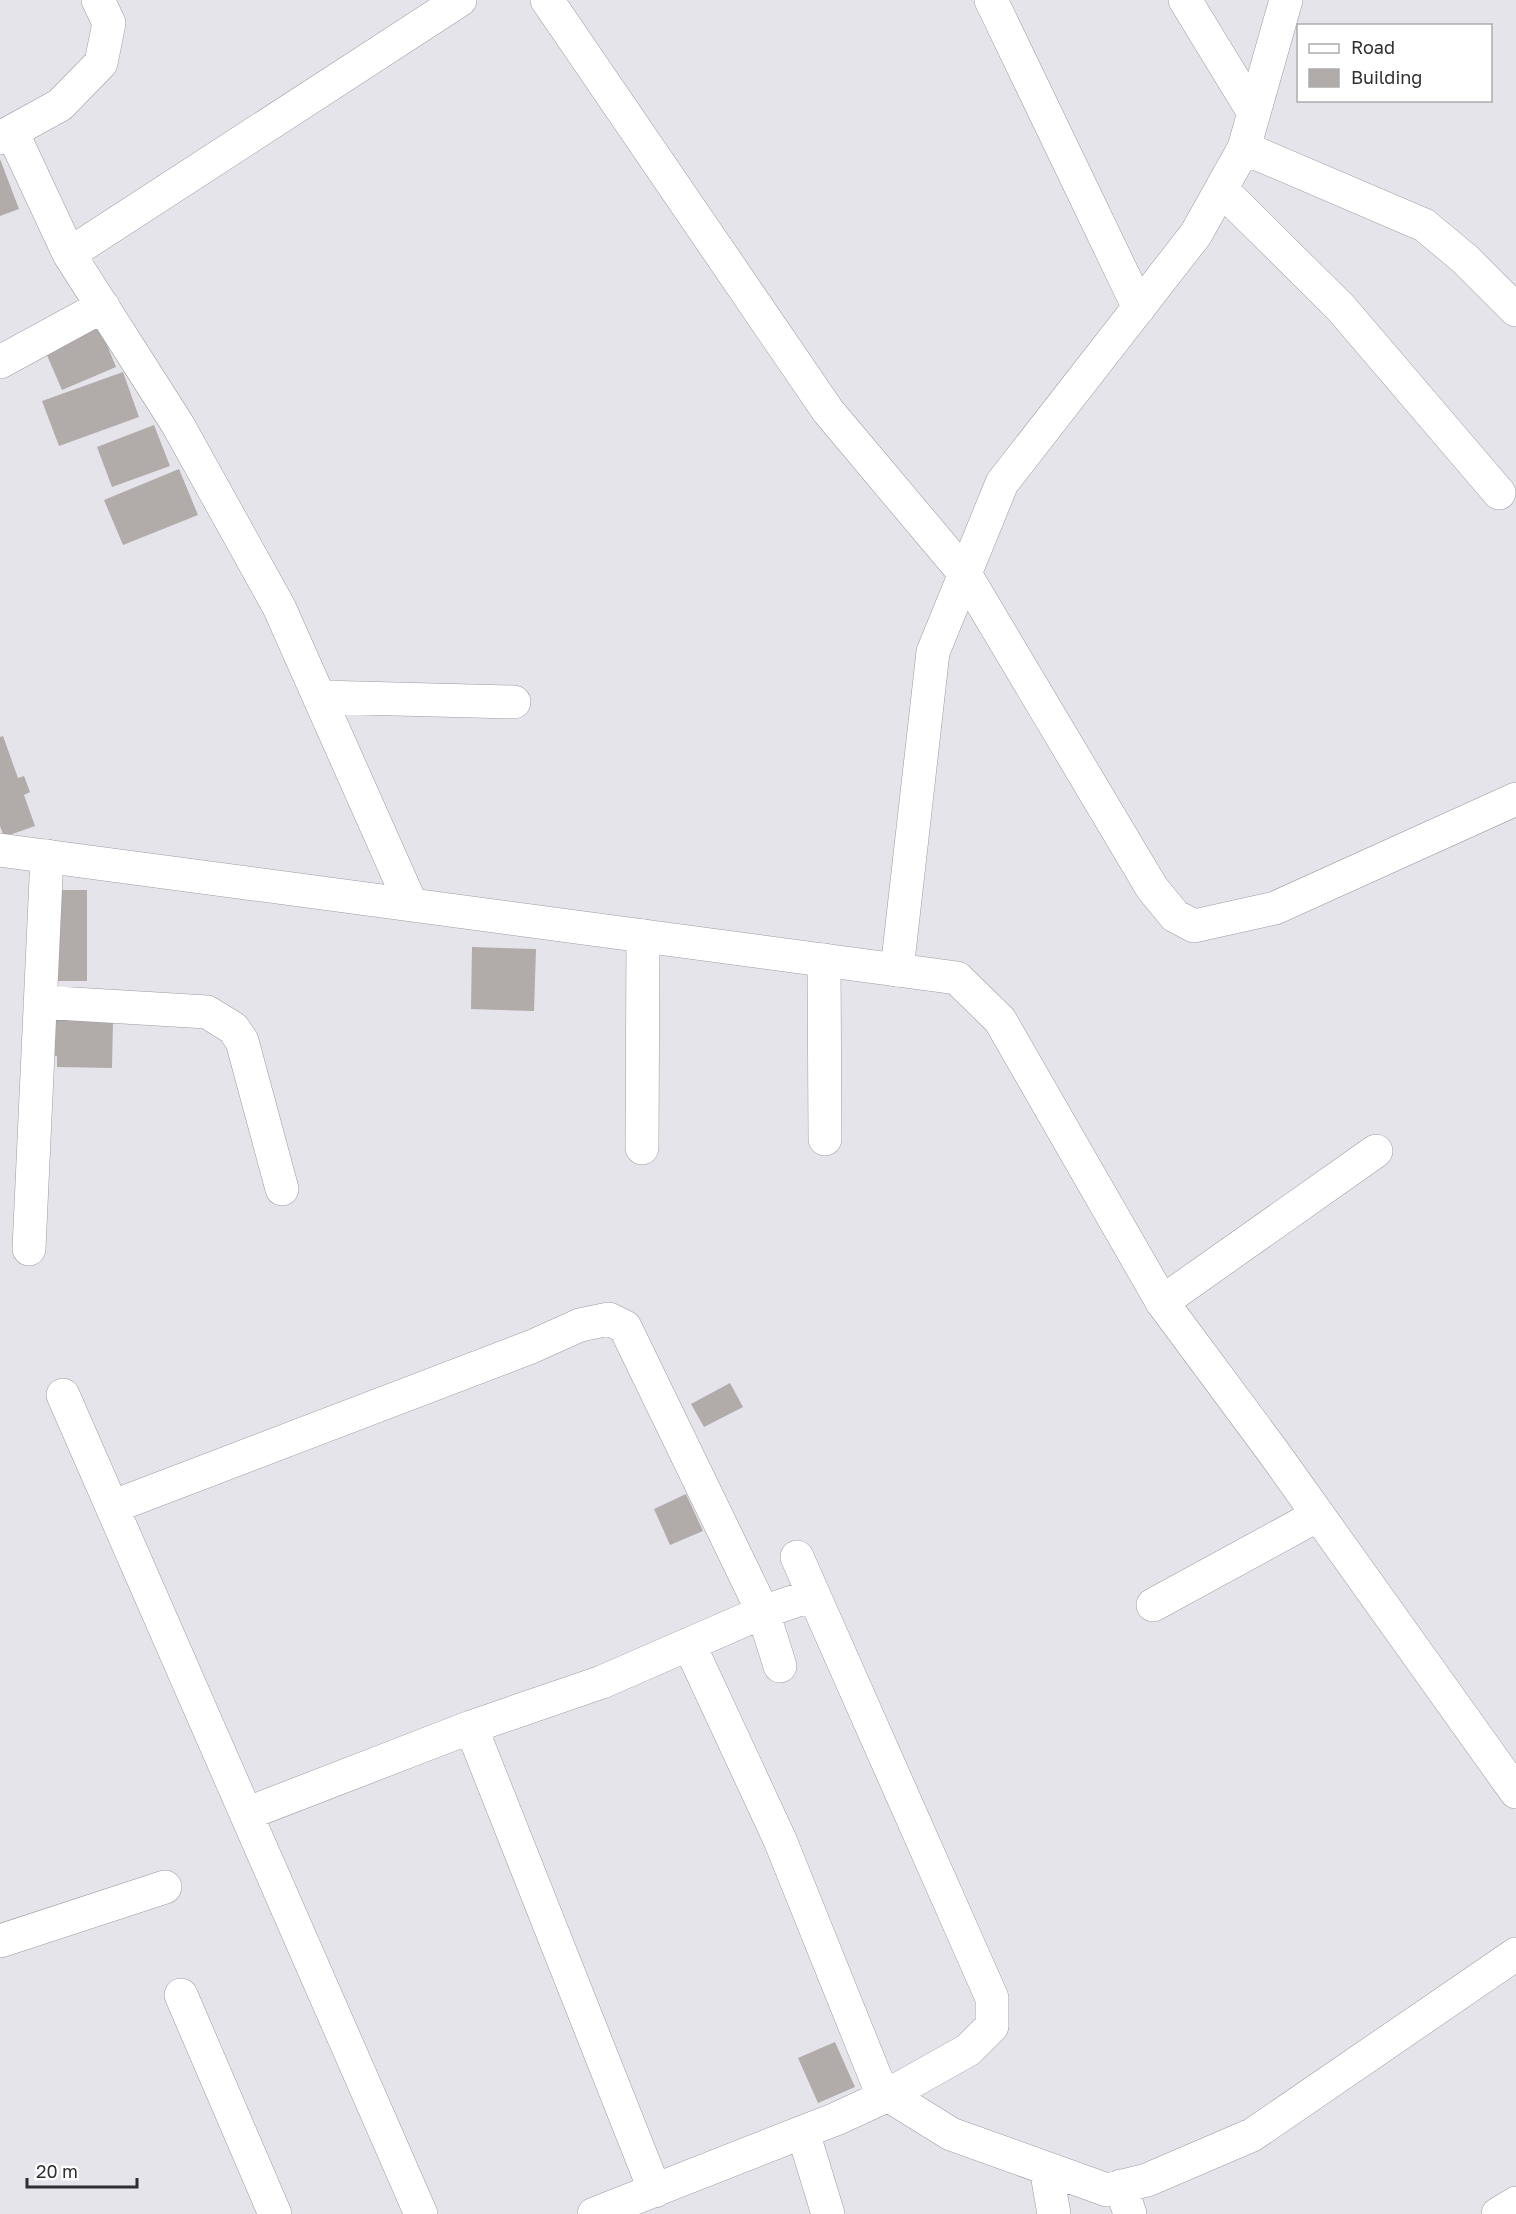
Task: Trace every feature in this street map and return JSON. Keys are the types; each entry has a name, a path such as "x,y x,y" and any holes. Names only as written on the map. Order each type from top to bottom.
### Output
{"street":[{"path":"98,0 109,23 101,63 60,105 6,135 69,254 178,426 274,597 411,904"},
{"path":"69,254 459,0"},
{"path":"547,0 828,411 965,574 1152,888 1175,916 1194,926 1275,908 1516,799"},
{"path":"991,0 1139,308"},
{"path":"1185,0 1254,113"},
{"path":"897,970 933,652 1002,483 1196,234 1244,148 1286,0"},
{"path":"1244,148 1424,225 1465,259 1516,310"},
{"path":"1221,189 1341,308 1499,493"},
{"path":"0,362 103,306"},
{"path":"320,698 514,702"},
{"path":"0,850 957,978 1000,1020 1162,1302 1516,1792"},
{"path":"29,1249 47,856"},
{"path":"642,1148 643,936"},
{"path":"824,960 825,1139"},
{"path":"40,1002 207,1012 233,1028 242,1041 282,1189"},
{"path":"1162,1302 1376,1151"},
{"path":"112,1507 531,1347 580,1325 609,1319 625,1327 763,1612 780,1666"},
{"path":"63,1395 421,2214"},
{"path":"1153,1605 1318,1515"},
{"path":"594,2214 803,2132 888,2095 968,2050 992,2025 992,1998 797,1557"},
{"path":"246,1814 471,1727 602,1682 763,1612 813,1595"},
{"path":"688,1644 780,1840 877,2081 888,2095 951,2134 1107,2190 1125,2200 1147,2180 1252,2135 1516,1954"},
{"path":"471,1727 655,2191"},
{"path":"0,1941 165,1887"},
{"path":"181,1995 275,2214"},
{"path":"803,2132 828,2214"},
{"path":"1046,2168 1054,2214"},
{"path":"1498,2214 1516,2203"}],"building":[{"path":"0,159 19,209 0,216"},
{"path":"98,323 116,367 62,390 43,346"},
{"path":"123,372 139,417 59,446 42,401"},
{"path":"154,425 170,466 112,487 97,447"},
{"path":"179,469 198,515 123,545 104,500"},
{"path":"3,736 18,778 24,776 30,792 24,795 35,826 4,837 0,826 0,737"},
{"path":"57,890 87,890 87,981 57,981"},
{"path":"472,947 536,949 534,1011 471,1009"},
{"path":"54,1019 113,1020 112,1068 57,1067 57,1056 47,1056"},
{"path":"730,1383 743,1407 704,1427 691,1404"},
{"path":"686,1494 703,1531 670,1545 654,1509"},
{"path":"835,2042 855,2087 818,2103 798,2058"}]}
